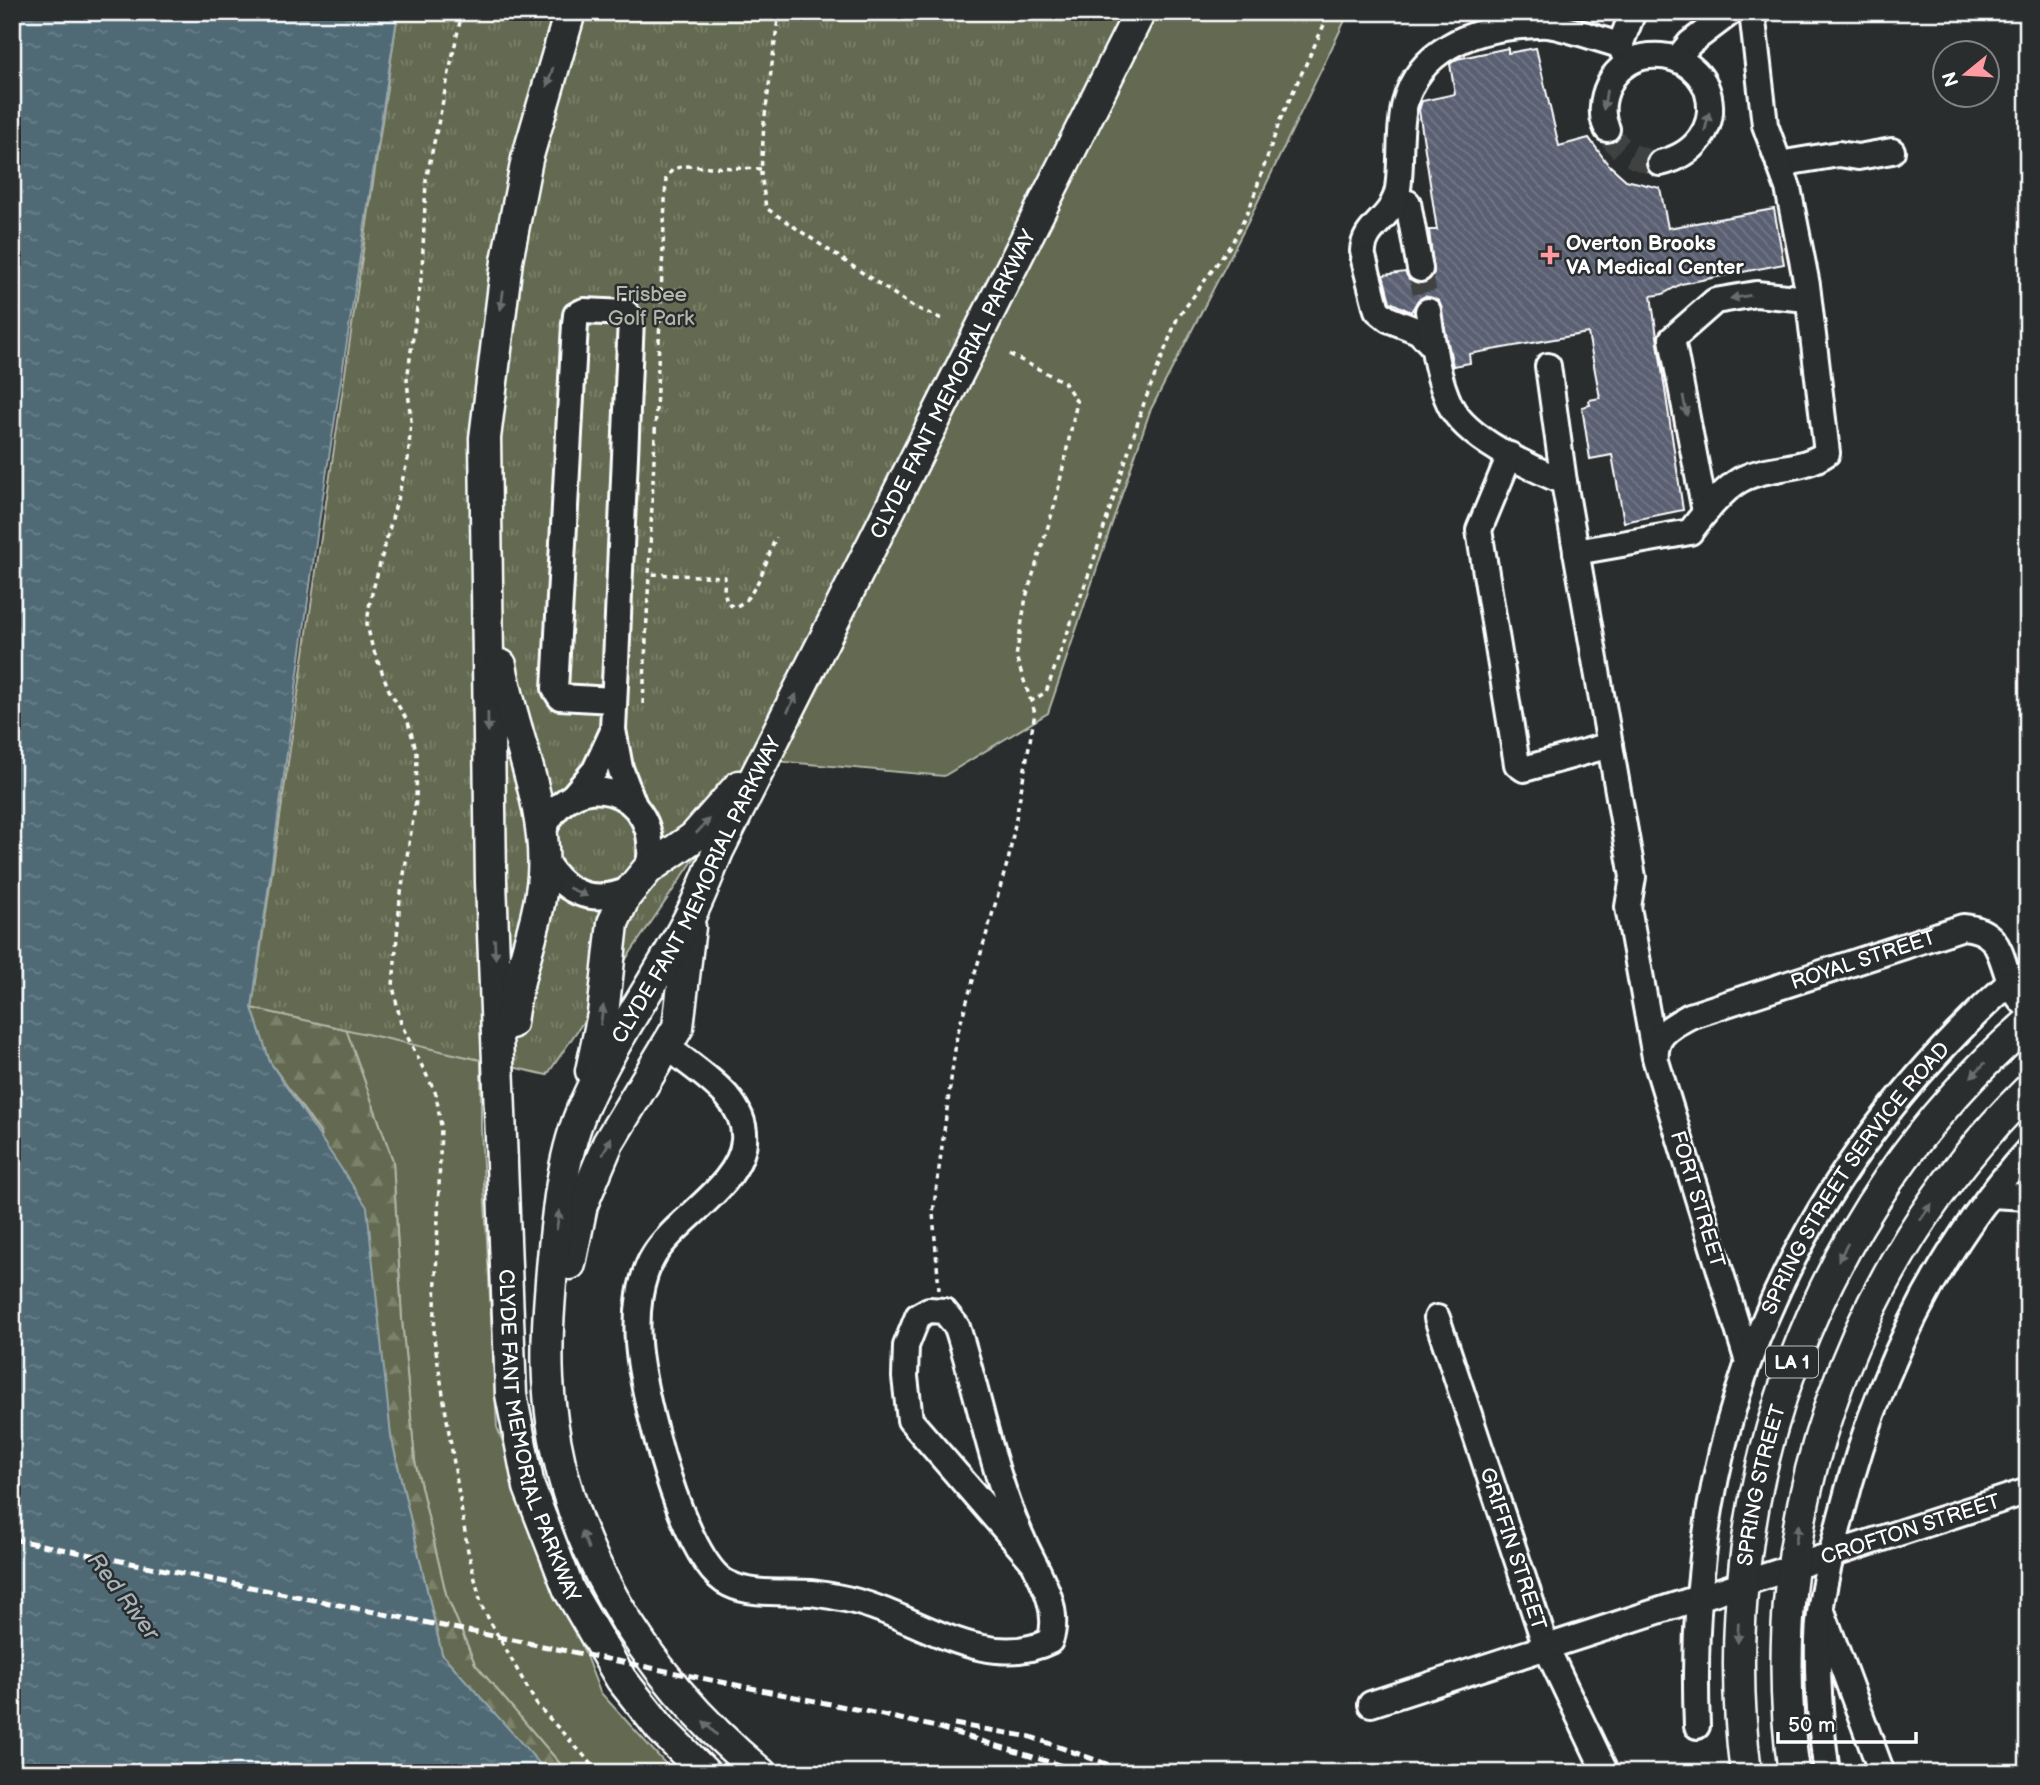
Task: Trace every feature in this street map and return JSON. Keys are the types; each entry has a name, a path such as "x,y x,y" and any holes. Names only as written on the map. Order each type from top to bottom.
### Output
{"main road":[{"name":"CLYDE FANT MEMORIAL PARKWAY","path":"570,12 527,159 507,261 487,404 486,533 491,869 511,1394 520,1450 541,1525 569,1590 621,1679 660,1728 705,1773"},
{"name":"CLYDE FANT MEMORIAL PARKWAY","path":"761,1773 718,1737 683,1700 622,1615 594,1562 569,1494 555,1442 548,1332 555,1235 570,1153 584,1105 697,901 763,760 1140,12"},
{"path":"486,533 509,709 538,806 542,847 538,906 513,1006 502,1185"},
{"path":"584,1105 603,1014 613,923 639,880 694,837 763,760"},
{"path":"551,1403 558,1320 582,1205 608,1143 678,1027 689,931 697,901"},
{"name":"SPRING STREET","path":"1746,1773 1738,1682 1742,1585 1754,1492 1766,1443 1796,1353 1824,1289 1876,1196 1918,1138 1971,1077 2028,1023"},
{"name":"LA 1","path":"1794,1773 1786,1651 1791,1569 1812,1460 1832,1397 1856,1337 1919,1222 1957,1168 2028,1090"}],"street":[{"path":"1607,129 1603,107 1606,90 1624,54 1633,12"},
{"path":"1677,59 1690,43 1731,12"},
{"path":"1576,552 1690,532 1705,512 1743,478 1813,463 1827,453 1798,229 1765,125 1752,12"},
{"path":"1434,347 1418,331 1388,319 1377,310 1363,256 1367,233 1392,209 1405,103 1416,78 1441,50 1465,37 1498,28 1546,25 1624,54 1661,55 1677,59 1692,68 1703,81 1710,98 1710,117 1704,135 1693,149 1678,159 1660,163"},
{"path":"1779,164 1839,154 1858,157 1892,151"},
{"path":"1394,201 1408,203 1420,269"},
{"path":"1705,512 1672,339 1715,301 1756,295 1808,299"},
{"path":"613,700 560,696 555,689 575,324 576,315 584,311 626,313 631,319 613,730 620,768 634,805 643,816 651,835 639,880 601,897 577,894 557,879 542,847 554,811 571,798 595,771 613,730"},
{"path":"1428,311 1438,375 1451,408 1479,436 1564,482"},
{"path":"1548,366 1564,482 1633,877 1628,907 1656,1061"},
{"path":"1510,455 1479,530 1517,764 1524,769 1610,745"},
{"path":"571,798 596,790 613,794 634,805"},
{"name":"ROYAL STREET","path":"1661,1035 1690,1016 1964,927 1980,928 1990,933 1996,942 2009,983 2028,1007"},
{"name":"SPRING STREET SERVICE ROAD","path":"1697,1726 1697,1600 1711,1495 1725,1435 1748,1362 1774,1294 1805,1234 1856,1153 1940,1049 2009,983"},
{"name":"FORT STREET","path":"1661,1035 1655,1052 1656,1061 1748,1362"},
{"path":"668,1047 716,1084 733,1104 744,1126 744,1142 737,1167 653,1255 640,1291 638,1341 645,1396 674,1490 696,1548 708,1567 728,1584 858,1602 910,1619 949,1639 1015,1650 1038,1647 1049,1641 1055,1627 1045,1585 995,1473 957,1327 944,1311 929,1310 918,1316 906,1346 905,1388 910,1420 1034,1563"},
{"path":"1828,1773 1819,1675 1821,1607 1858,1452 1891,1361 1931,1282 1991,1195 2028,1150"},
{"path":"1991,1195 2028,1197"},
{"name":"GRIFFIN STREET","path":"1437,1318 1546,1647 1606,1773"},
{"name":"CROFTON STREET","path":"1742,1585 2028,1490"},
{"path":"1371,1704 1742,1585"},
{"path":"1821,1607 1882,1773"}],"path":[{"path":"462,12 426,180 422,272 407,380 411,421 408,458 370,601 368,624 372,646 389,690 408,722 417,753 416,802 400,899 393,986 401,1024 436,1094 441,1126 434,1338 468,1551 482,1607 537,1705 600,1773"},
{"path":"779,12 764,123 761,169 766,208 912,306 942,319"},
{"path":"1030,702 1046,692 1092,565 1139,416 1177,319 1232,243 1250,207 1280,120 1330,12"},
{"path":"643,704 666,178 673,169 685,166 761,169"},
{"path":"944,1311 937,1281 933,1213 957,1035 1009,857 1035,713 1016,657 1026,597 1055,504 1077,402 1064,382 1007,353"},
{"path":"649,573 725,577 727,603 734,607 742,604 754,588 776,537"}],"green space":[{"name":"Frisbee Golf Park","path":"398,12 1130,12 701,849 547,1075 252,1008"},
{"path":"1153,12 1349,12 1248,222 1150,411 1048,713 944,776 763,760"},
{"path":"252,1008 346,1029 393,1161 402,1320 415,1461 446,1594 475,1664 568,1773 546,1773 442,1654 320,1133 270,1062"},
{"path":"346,1029 481,1060 481,1128 497,1427 600,1692 674,1773 568,1773 475,1664 446,1594 415,1461 402,1320 393,1161"}],"water":[{"name":"Red River","path":"12,12 398,12 317,535 252,1008 270,1062 367,1207 391,1436 442,1654 548,1773 19,1773 12,1763"}],"building":[{"path":"1508,48 1508,53 1536,48 1559,146 1589,138 1607,163 1626,180 1660,188 1668,228 1774,209 1784,264 1681,284 1663,294 1651,296 1683,510 1624,522 1612,455 1590,459 1582,407 1590,405 1589,400 1600,398 1588,333 1469,354 1470,363 1453,366 1439,301 1425,296 1418,300 1411,312 1390,302 1383,275 1405,272 1409,279 1422,284 1434,273 1429,230 1437,230 1419,110 1422,101 1455,94 1450,64 1457,59"}],"tunnel":[{"path":"1607,129 1617,144 1629,154 1660,163"},
{"path":"1420,269 1428,311"}],"railway":[{"path":"12,1539 860,1710 936,1727 1085,1773"},
{"path":"954,1724 1031,1737 1132,1773"}],"place":[{"name":"Overton Brooks VA Medical Center","path":"1550,255"}]}
